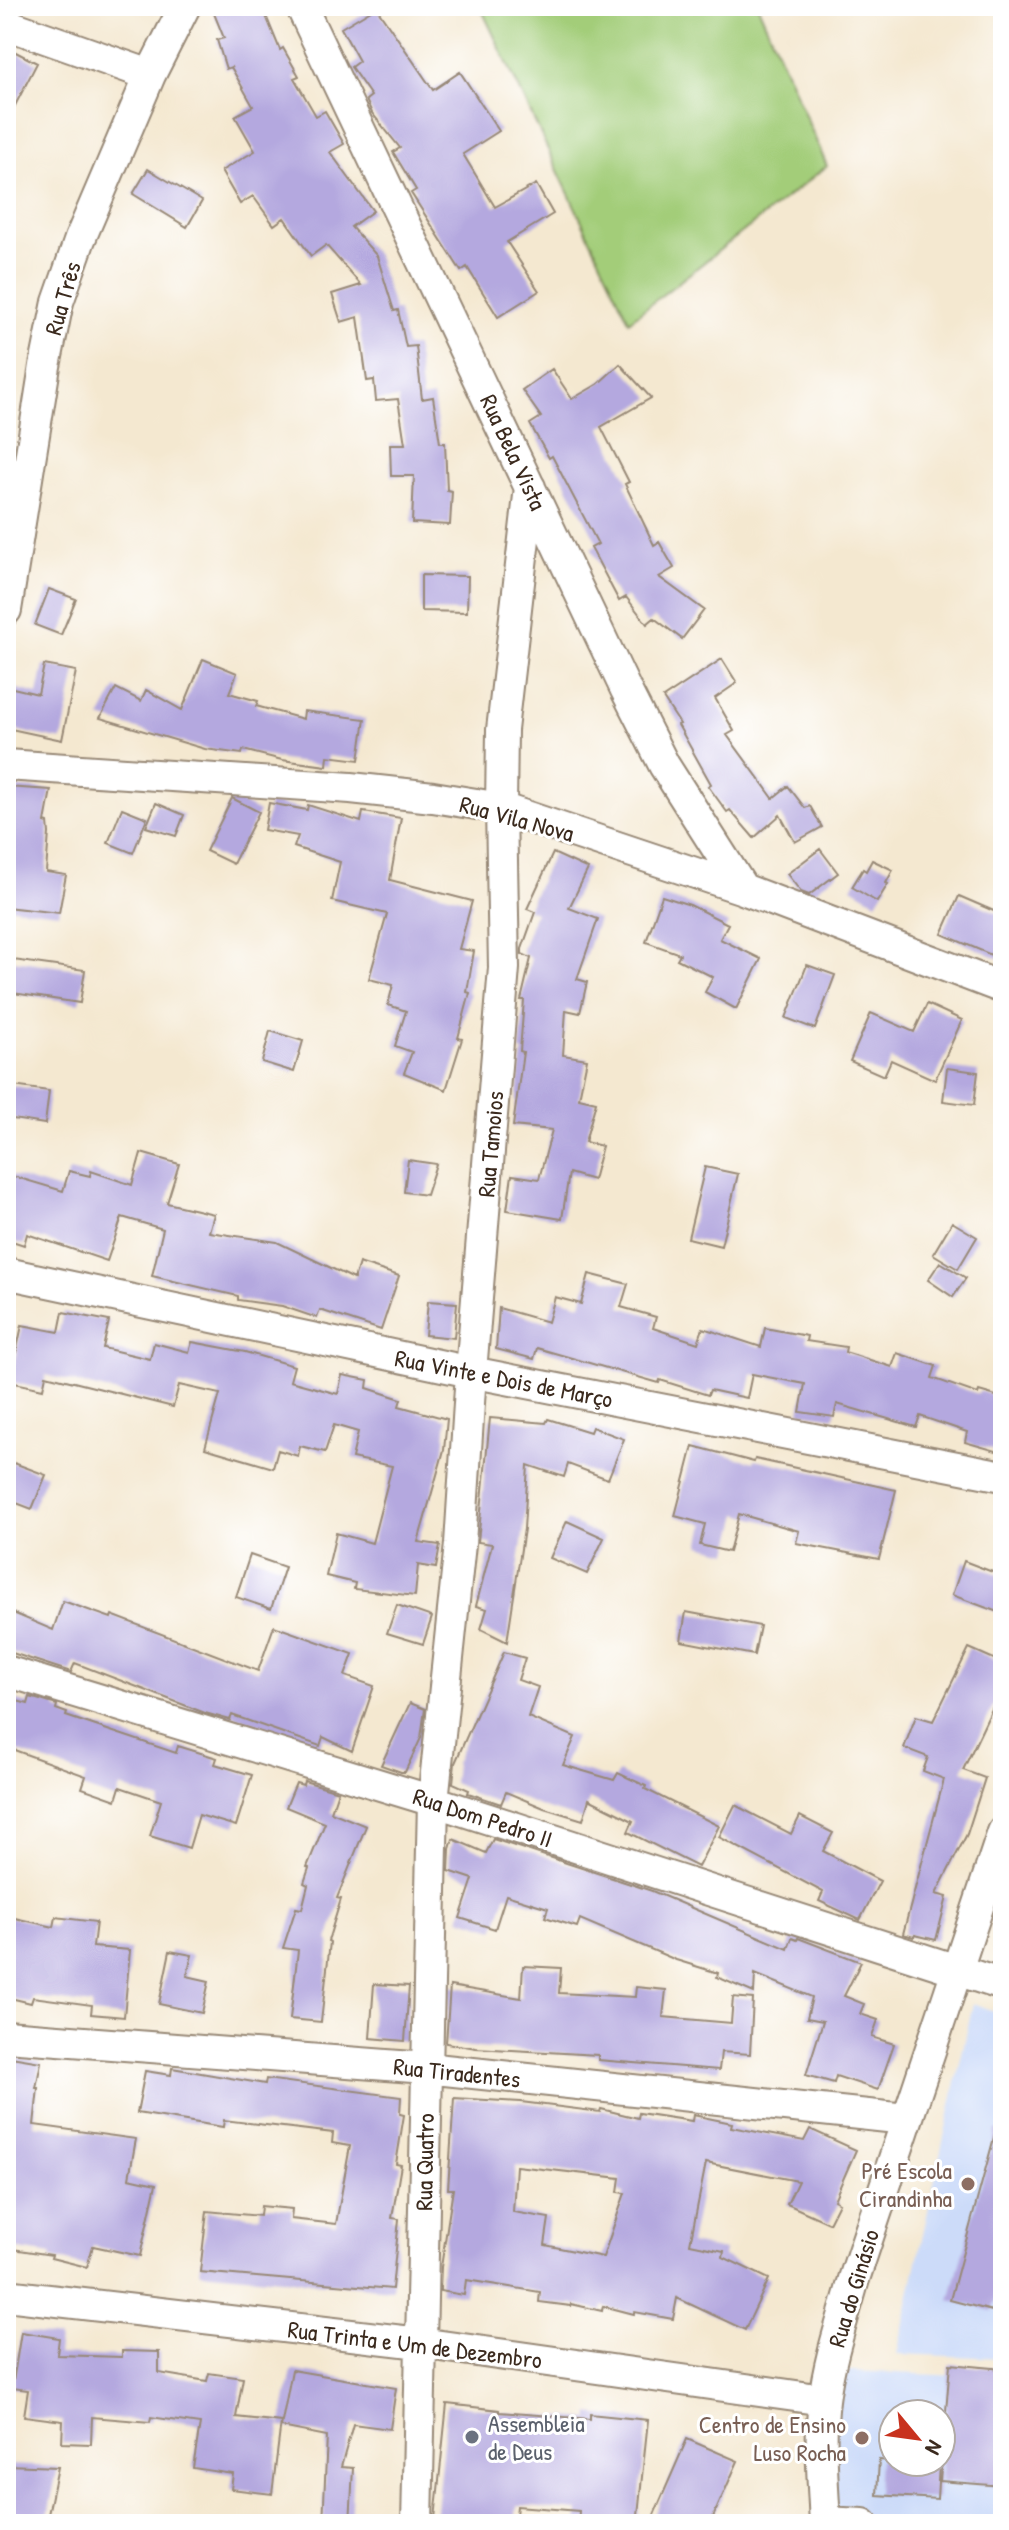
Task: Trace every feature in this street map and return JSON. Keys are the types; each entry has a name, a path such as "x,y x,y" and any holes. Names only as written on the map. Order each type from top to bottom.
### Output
{"street":[{"name":"Rua Três","path":"6,610 58,302 80,239 150,75 185,6"},
{"name":"Rua Bela Vista","path":"301,6 626,690 664,765 704,828 731,885"},
{"path":"6,24 150,75"},
{"name":"Rua Tamoios","path":"433,1801 460,1544 504,968 502,730 530,487"},
{"name":"Rua Vila Nova","path":"6,765 351,788 501,808 731,885 1003,988"},
{"name":"Rua Vinte e Dois de Março","path":"6,1273 471,1372 1003,1476"},
{"name":"Rua Dom Pedro II","path":"6,1671 433,1801 1003,1985"},
{"name":"Rua Quatro","path":"417,2524 433,1801"},
{"name":"Rua do Ginásio","path":"825,2523 822,2456 824,2400 854,2279 1003,1832"},
{"name":"Rua Tiradentes","path":"6,2036 426,2068 906,2119"},
{"name":"Rua Trinta e Um de Dezembro","path":"6,2295 420,2343 824,2400"},
{"path":"825,2523 863,2524"}],"shaded area":[{"name":"Pré Escola Cirandinha","path":"973,2003 1003,2015 1003,2358 897,2354"},
{"name":"Centro de Ensino Luso Rocha","path":"830,2370 1003,2378 1003,2524 830,2524"}],"green space":[{"path":"480,6 758,6 827,166 629,321"}],"building":[{"path":"211,6 262,6 280,50 283,48 299,76 294,78 316,116 325,111 344,144 330,152 373,211 351,227 377,256 394,311 398,310 406,347 416,346 422,399 433,397 440,443 445,443 447,490 452,491 450,525 412,523 414,476 391,476 390,444 405,444 398,399 376,401 374,380 367,381 358,317 341,322 332,294 361,285 326,245 311,256 284,218 274,225 253,196 240,204 221,171 255,151 235,116 253,106 231,67 226,69 217,40 224,38"},
{"path":"376,7 433,90 460,72 499,131 463,154 495,207 536,184 553,214 507,242 539,291 498,317 467,267 461,271 411,193 416,190 393,152 400,148 372,113 366,100 371,96 351,67 359,61 341,28"},
{"path":"6,47 37,63 6,123"},
{"path":"148,169 202,201 187,227 133,194"},
{"path":"620,364 651,398 601,427 629,482 625,484 654,545 659,542 674,568 659,577 704,610 682,639 654,618 647,624 626,597 619,601 591,548 598,544 552,456 549,458 530,424 541,417 522,390 552,369 572,399 598,384"},
{"path":"421,575 468,576 467,612 421,611"},
{"path":"49,589 76,599 61,635 35,625"},
{"path":"203,659 237,673 229,693 258,701 256,706 303,719 304,711 365,719 359,760 328,756 327,766 282,760 243,750 242,754 205,749 100,718 116,688 141,701 146,690 182,710"},
{"path":"722,659 737,683 715,698 734,731 727,735 773,798 788,786 805,808 810,806 822,827 795,842 780,815 754,838 730,810 727,812 708,786 711,784 663,698"},
{"path":"44,665 76,671 62,740 6,728 9,687 38,694"},
{"path":"6,787 51,790 45,822 48,823 49,833 46,872 66,875 59,913 6,907"},
{"path":"232,798 259,812 233,864 206,851"},
{"path":"156,803 184,815 176,836 146,827"},
{"path":"269,803 307,810 308,805 361,822 363,812 401,818 390,880 472,901 459,949 474,951 467,992 470,993 458,1038 462,1039 446,1090 404,1073 412,1052 395,1046 406,1011 388,1005 393,985 369,979 387,914 332,901 340,862 294,847 298,836 264,830"},
{"path":"122,808 147,818 133,853 108,843"},
{"path":"820,849 838,873 809,895 801,892 787,874"},
{"path":"553,853 588,869 569,908 598,919 577,979 587,982 580,1013 566,1010 563,1055 587,1059 579,1098 596,1102 585,1142 602,1146 593,1180 569,1173 562,1219 507,1210 512,1175 539,1179 552,1130 513,1126 523,1052 520,1051 524,1000 521,1000 531,958 522,954 522,949 535,912 527,909"},
{"path":"872,860 893,870 877,902 852,887"},
{"path":"662,896 690,905 728,924 720,939 761,959 736,1009 705,992 713,977 677,959 680,954 646,942"},
{"path":"959,896 1003,915 1003,960 942,934"},
{"path":"6,959 85,970 80,1003 6,992"},
{"path":"807,965 835,975 815,1029 786,1018"},
{"path":"927,1004 962,1020 935,1080 891,1060 884,1076 850,1061 871,1013 914,1032"},
{"path":"270,1031 303,1041 294,1072 262,1062"},
{"path":"947,1068 978,1072 974,1105 943,1101"},
{"path":"6,1085 49,1091 45,1124 6,1118"},
{"path":"141,1153 179,1164 167,1203 214,1214 209,1232 277,1242 354,1279 359,1263 399,1276 381,1330 320,1310 317,1318 282,1306 238,1300 238,1296 152,1276 163,1229 122,1217 107,1261 27,1234 24,1245 6,1239 6,1174 63,1191 69,1171 90,1176 91,1171 132,1185"},
{"path":"408,1160 436,1164 426,1195 404,1192"},
{"path":"705,1167 738,1174 721,1246 688,1238"},
{"path":"952,1222 977,1237 958,1269 933,1254"},
{"path":"940,1262 966,1278 953,1297 928,1280"},
{"path":"589,1274 628,1284 621,1307 656,1317 653,1328 698,1343 703,1328 761,1347 765,1328 807,1336 806,1341 846,1347 845,1352 892,1367 897,1353 936,1366 932,1378 978,1394 979,1391 1003,1398 1003,1453 965,1442 967,1432 920,1416 916,1427 837,1404 834,1417 800,1412 805,1384 752,1374 747,1398 710,1390 708,1395 537,1348 534,1359 496,1349 499,1308 548,1322 555,1297 581,1304"},
{"path":"428,1301 457,1303 454,1338 425,1335"},
{"path":"63,1312 109,1321 103,1348 150,1359 154,1343 189,1352 192,1342 245,1352 294,1366 290,1381 338,1394 342,1375 368,1380 367,1388 401,1399 399,1406 447,1419 444,1450 418,1542 440,1545 436,1568 418,1565 415,1596 354,1589 355,1583 326,1576 336,1533 372,1543 392,1466 352,1458 358,1432 334,1425 325,1452 300,1446 298,1456 278,1450 273,1468 205,1448 220,1394 179,1385 173,1407 46,1375 43,1389 10,1382 22,1325 59,1332"},
{"path":"490,1418 546,1423 548,1419 590,1432 592,1427 624,1439 608,1479 568,1464 564,1477 528,1465 524,1529 507,1642 481,1629 487,1609 476,1606 492,1544 478,1542"},
{"path":"693,1446 754,1462 755,1459 896,1490 879,1559 796,1543 799,1531 739,1514 729,1552 700,1545 705,1524 675,1516"},
{"path":"6,1460 46,1475 32,1509 6,1499"},
{"path":"567,1521 604,1538 587,1574 550,1558"},
{"path":"250,1555 285,1567 271,1609 236,1597"},
{"path":"964,1561 1003,1576 1003,1614 952,1595"},
{"path":"63,1601 111,1618 112,1615 258,1671 274,1626 353,1654 345,1676 374,1686 352,1751 323,1737 320,1746 232,1715 230,1720 205,1713 75,1663 71,1672 6,1651 6,1610 53,1630"},
{"path":"397,1605 432,1617 423,1644 387,1633"},
{"path":"686,1612 760,1626 754,1655 681,1641"},
{"path":"969,1648 1003,1663 1003,1686 963,1770 985,1778 967,1834 936,1894 947,1897 936,1940 914,1937 903,1934 944,1779 923,1771 928,1757 904,1748 916,1716 933,1721"},
{"path":"504,1652 525,1658 518,1680 538,1687 528,1717 575,1737 563,1765 614,1780 618,1773 719,1826 698,1867 628,1832 633,1821 589,1799 583,1820 506,1792 501,1804 468,1793 469,1790 453,1783 455,1763"},
{"path":"30,1697 57,1705 56,1709 67,1713 66,1716 176,1753 178,1746 217,1758 215,1764 252,1775 236,1826 199,1815 189,1848 150,1836 161,1801 120,1787 116,1800 82,1788 86,1776 6,1747 6,1698 28,1704"},
{"path":"410,1703 425,1709 421,1738 405,1772 401,1772 381,1765"},
{"path":"304,1781 338,1791 331,1812 366,1826 337,1898 341,1899 328,1941 321,2022 290,2019 298,1950 283,1948 296,1908 302,1909 308,1885 304,1883 307,1867 325,1823 286,1807 296,1783 303,1785"},
{"path":"735,1805 791,1834 800,1816 833,1833 823,1851 880,1881 860,1920 819,1901 823,1892 719,1837"},
{"path":"453,1839 486,1853 493,1839 652,1891 788,1949 792,1938 798,1938 861,1962 844,1996 864,2004 860,2014 878,2020 872,2037 894,2044 878,2090 836,2076 834,2083 806,2075 823,2021 807,2018 812,1997 755,1974 754,1993 717,1977 718,1973 676,1960 580,1919 577,1927 545,1917 548,1908 506,1895 495,1929 460,1918 473,1879 449,1871"},
{"path":"6,1916 54,1927 56,1917 96,1922 93,1947 130,1950 124,2017 91,2014 92,2005 33,1997 31,2003 6,1997"},
{"path":"170,1951 192,1955 187,1976 209,1981 202,2013 159,2004"},
{"path":"523,1966 561,1968 559,1993 635,1997 636,1987 666,1990 663,2017 731,2023 733,1997 753,1999 750,2054 721,2052 719,2070 598,2060 598,2055 476,2048 446,2043 450,1986 521,1998"},
{"path":"374,1984 409,1986 405,2041 370,2038"},
{"path":"11,2057 41,2062 34,2125 136,2139 129,2178 156,2184 140,2256 93,2246 87,2267 51,2258 52,2255 6,2248 6,2069 9,2070"},
{"path":"172,2068 265,2084 266,2079 401,2097 400,2114 404,2115 396,2164 401,2165 392,2218 399,2219 392,2289 200,2272 207,2211 260,2216 261,2206 292,2209 291,2219 336,2224 350,2146 332,2143 333,2133 224,2120 223,2127 137,2113 145,2071 171,2075"},
{"path":"454,2098 521,2102 600,2112 601,2109 638,2118 639,2113 692,2121 693,2115 732,2123 731,2127 804,2141 810,2129 856,2150 834,2200 839,2203 829,2223 787,2204 798,2181 706,2163 690,2244 724,2251 723,2257 769,2279 745,2330 677,2298 673,2319 603,2306 602,2311 571,2304 539,2302 540,2292 466,2280 464,2295 440,2291 453,2189 448,2189","holes":["516,2166 620,2178 618,2192 625,2193 603,2257 545,2245 549,2218 513,2212"]},
{"path":"996,2130 1003,2131 1003,2270 992,2311 950,2300"},
{"path":"21,2332 59,2338 57,2355 122,2357 122,2351 159,2352 159,2373 207,2381 209,2373 243,2378 236,2417 281,2422 272,2494 231,2489 233,2474 193,2468 200,2424 151,2417 150,2422 92,2417 91,2444 62,2443 63,2421 24,2416 28,2390 12,2388"},
{"path":"950,2364 1003,2369 1003,2486 940,2481 940,2478 957,2478 957,2398 947,2398"},
{"path":"292,2370 396,2388 390,2429 353,2424 341,2467 353,2468 350,2524 323,2524 327,2436 281,2427"},
{"path":"447,2404 499,2412 590,2419 590,2414 648,2420 637,2524 578,2524 579,2511 517,2506 515,2524 435,2519"},
{"path":"687,2439 738,2461 710,2524 650,2524"},
{"path":"6,2465 58,2467 46,2524 11,2524 12,2510 6,2510"},
{"path":"878,2478 938,2478 937,2499 877,2495"}],"place":[{"name":"Pré Escola Cirandinha","path":"968,2184"},
{"name":"Assembleia de Deus","path":"472,2437"},
{"name":"Centro de Ensino Luso Rocha","path":"862,2438"}]}
